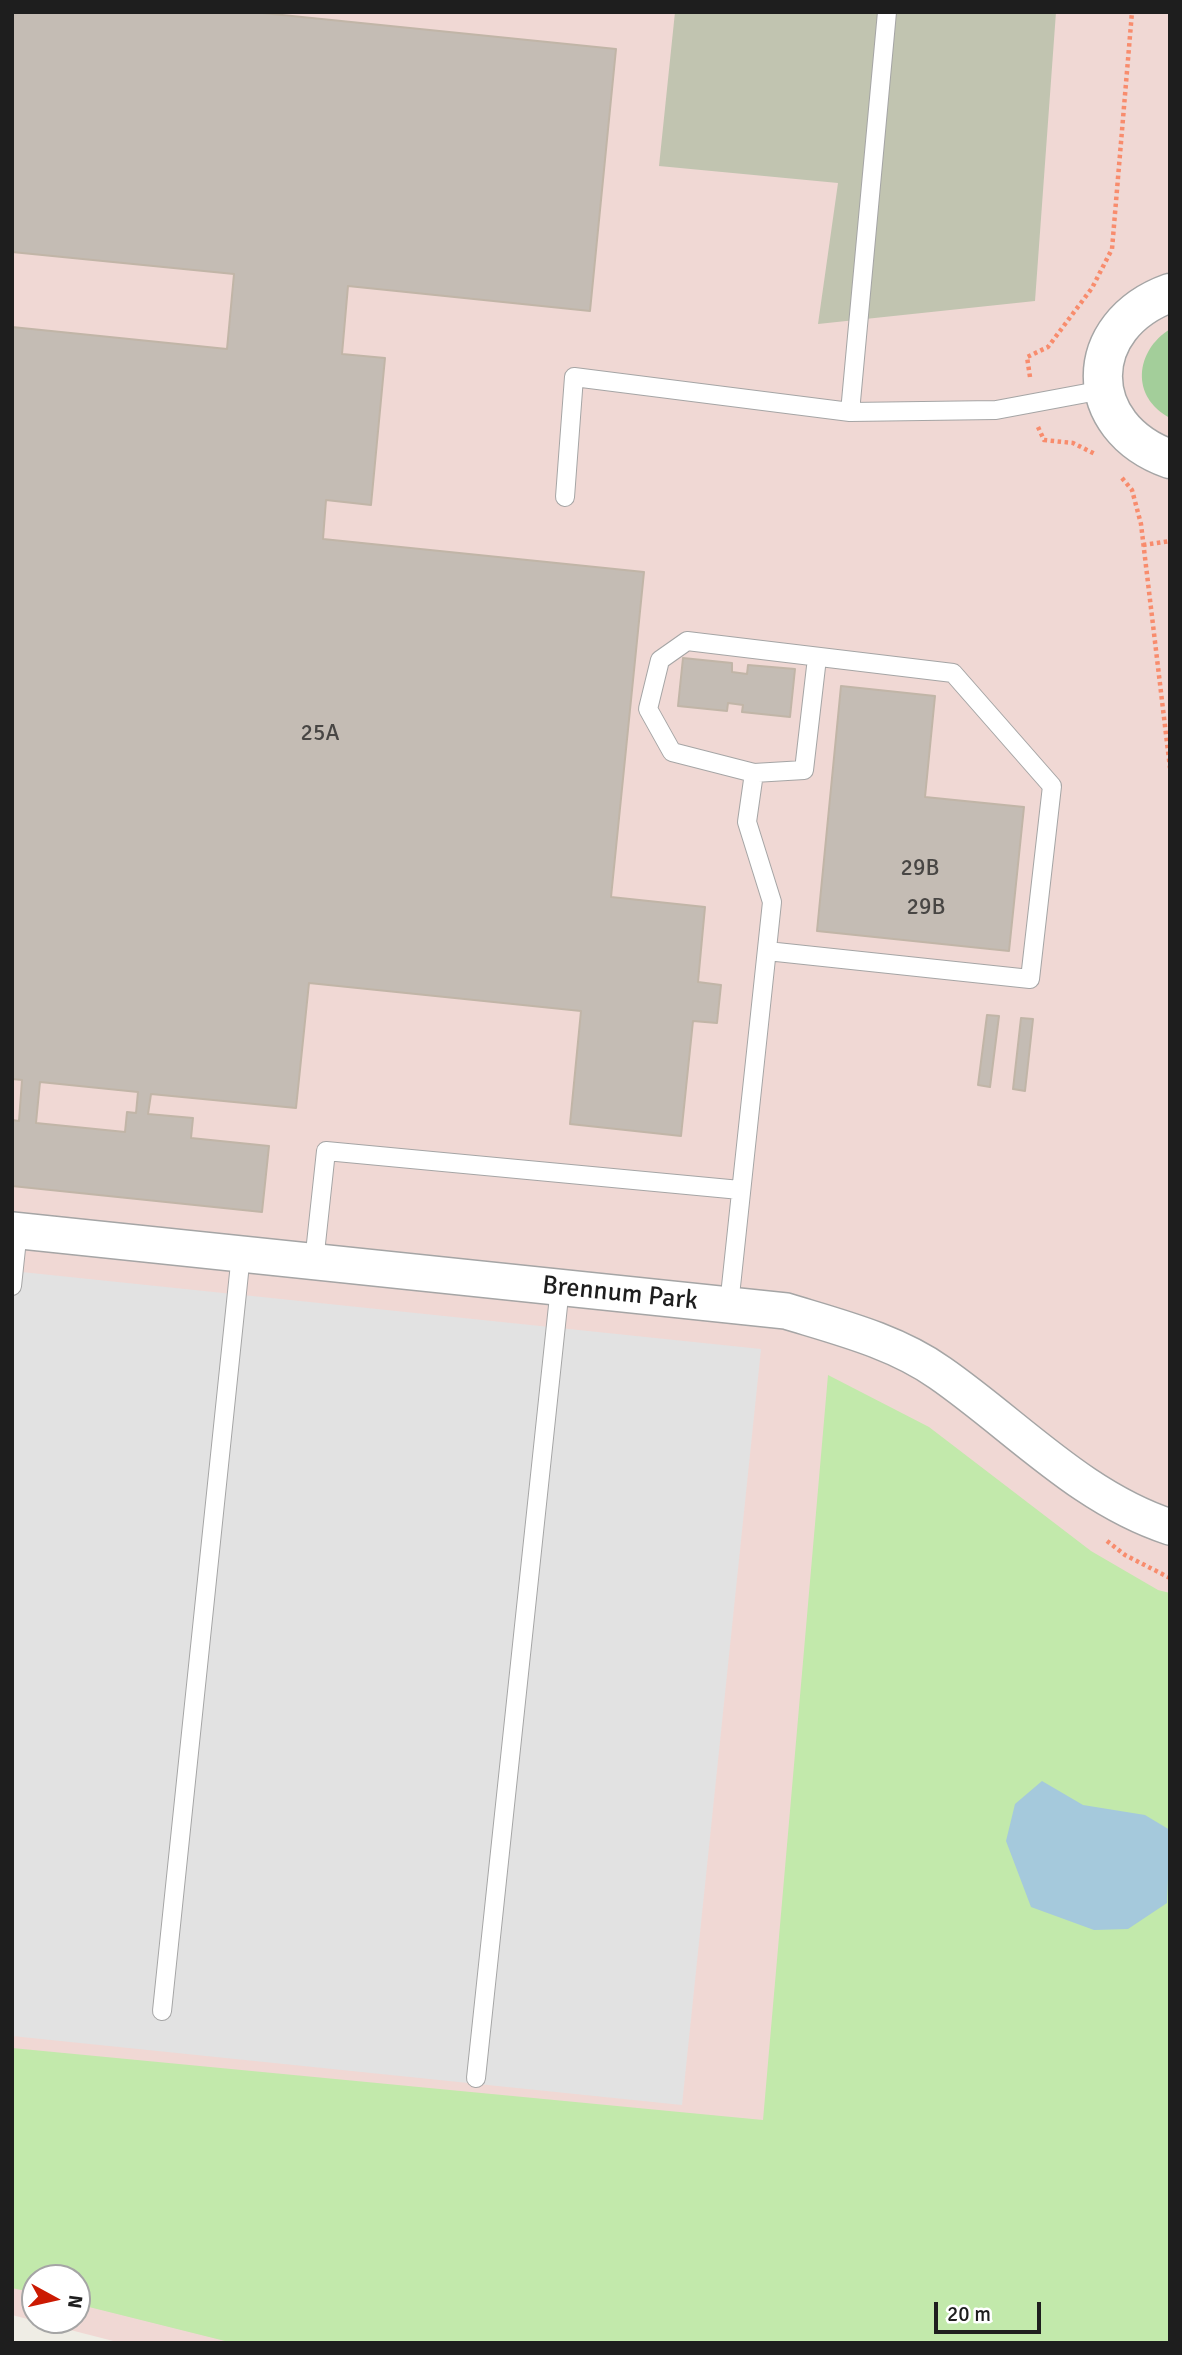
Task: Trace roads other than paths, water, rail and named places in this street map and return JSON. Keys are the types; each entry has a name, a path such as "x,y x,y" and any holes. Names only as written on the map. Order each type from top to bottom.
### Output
{"street":[{"path":"1170,284 1170,293 1145,302 1125,318 1111,339 1103,364 1103,390 1111,414 1126,435 1147,451 1170,459"},
{"name":"Brennum Park","path":"15,1230 786,1311 861,1334 938,1371 1095,1492 1143,1518 1170,1527"}],"lane":[{"path":"850,412 887,12"},
{"path":"565,496 574,377 850,412 996,411 1103,390"},
{"path":"767,951 1030,979 1052,786 953,673 687,641 660,660 648,709 672,752 754,773 804,770 817,658"},
{"path":"729,1305 772,902 747,822 754,773"},
{"path":"314,1262 326,1151 740,1190"},
{"path":"12,1286 15,1230"},
{"path":"162,2011 241,1254"},
{"path":"476,2078 560,1287"}],"water":[{"path":"1042,1781 1083,1805 1145,1815 1170,1830 1167,1903 1128,1929 1094,1930 1031,1907 1006,1841 1015,1804"}]}
